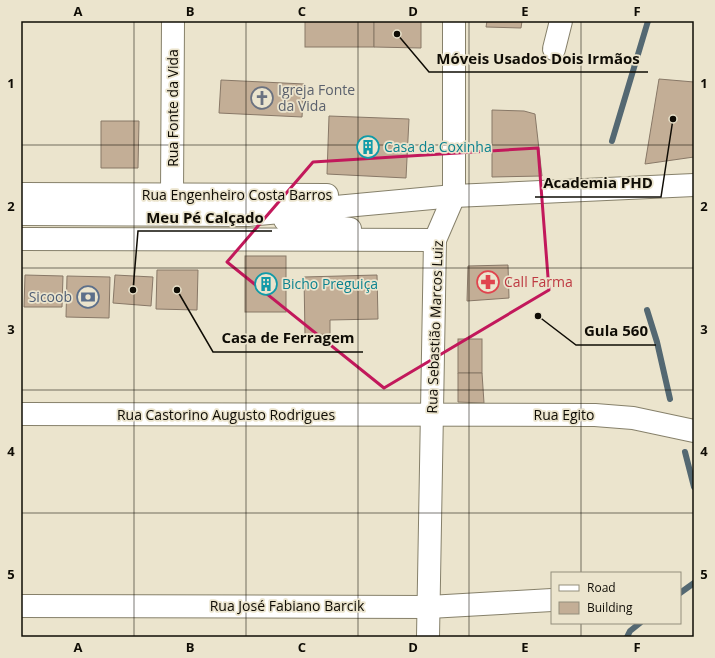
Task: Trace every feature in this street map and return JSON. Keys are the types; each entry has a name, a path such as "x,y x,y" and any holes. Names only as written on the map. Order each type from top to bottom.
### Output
{"street":[{"name":"Rua Fonte da Vida","path":"172,194 173,21"},
{"name":"Rua Sebastião Marcos Luiz","path":"428,637 435,240 454,196 454,21"},
{"path":"554,49 561,21"},
{"path":"21,214 248,215 454,196 694,185"},
{"name":"Rua Engenheiro Costa Barros","path":"21,194 454,196"},
{"path":"248,215 435,240"},
{"path":"21,240 435,240"},
{"name":"Rua Castorino Augusto Rodrigues","path":"21,414 432,415"},
{"name":"Rua Egito","path":"432,415 614,416 694,431"},
{"name":"Rua José Fabiano Barcik","path":"21,606 429,607 551,600"}],"highlighted area":[{"path":"538,148 549,290 384,388 227,262 313,162"}],"building":[{"path":"305,21 374,21 374,47 305,47"},
{"path":"374,21 421,21 421,48 374,47"},
{"path":"487,21 522,21 521,28 486,27"},
{"path":"659,79 694,82 694,157 645,164"},
{"name":"Igreja Fonte da Vida","path":"221,80 304,84 302,117 219,113"},
{"path":"492,110 524,111 535,114 542,176 492,177"},
{"name":"Casa da Coxinha","path":"329,116 409,119 406,178 327,174"},
{"path":"101,121 139,121 138,168 101,168"},
{"name":"Bicho Preguiça","path":"245,256 286,256 286,312 245,312"},
{"name":"Call Farma","path":"508,265 509,298 467,301 468,266"},
{"path":"157,270 198,270 197,310 156,309"},
{"path":"25,275 63,276 62,307 24,307"},
{"path":"115,275 153,277 151,306 113,303"},
{"path":"377,275 378,319 330,320 330,334 305,335 304,277"},
{"name":"Sicoob","path":"67,276 110,277 109,318 66,317"},
{"path":"458,339 482,339 482,373 458,373"},
{"path":"458,373 482,373 484,403 458,402"}],"waterway":[{"path":"612,141 648,21"},
{"path":"647,310 657,342 670,399"},
{"path":"685,452 694,487"},
{"path":"681,592 694,583"},
{"path":"627,637 630,631 639,624"}],"place":[{"name":"Móveis Usados Dois Irmãos","path":"397,34"},
{"name":"Igreja Fonte da Vida","path":"262,98"},
{"name":"Academia PHD","path":"673,119"},
{"name":"Casa da Coxinha","path":"368,147"},
{"name":"Call Farma","path":"488,282"},
{"name":"Bicho Preguiça","path":"266,284"},
{"name":"Meu Pé Calçado","path":"133,290"},
{"name":"Casa de Ferragem","path":"177,290"},
{"name":"Sicoob","path":"88,297"},
{"name":"Gula 560","path":"538,316"}]}
